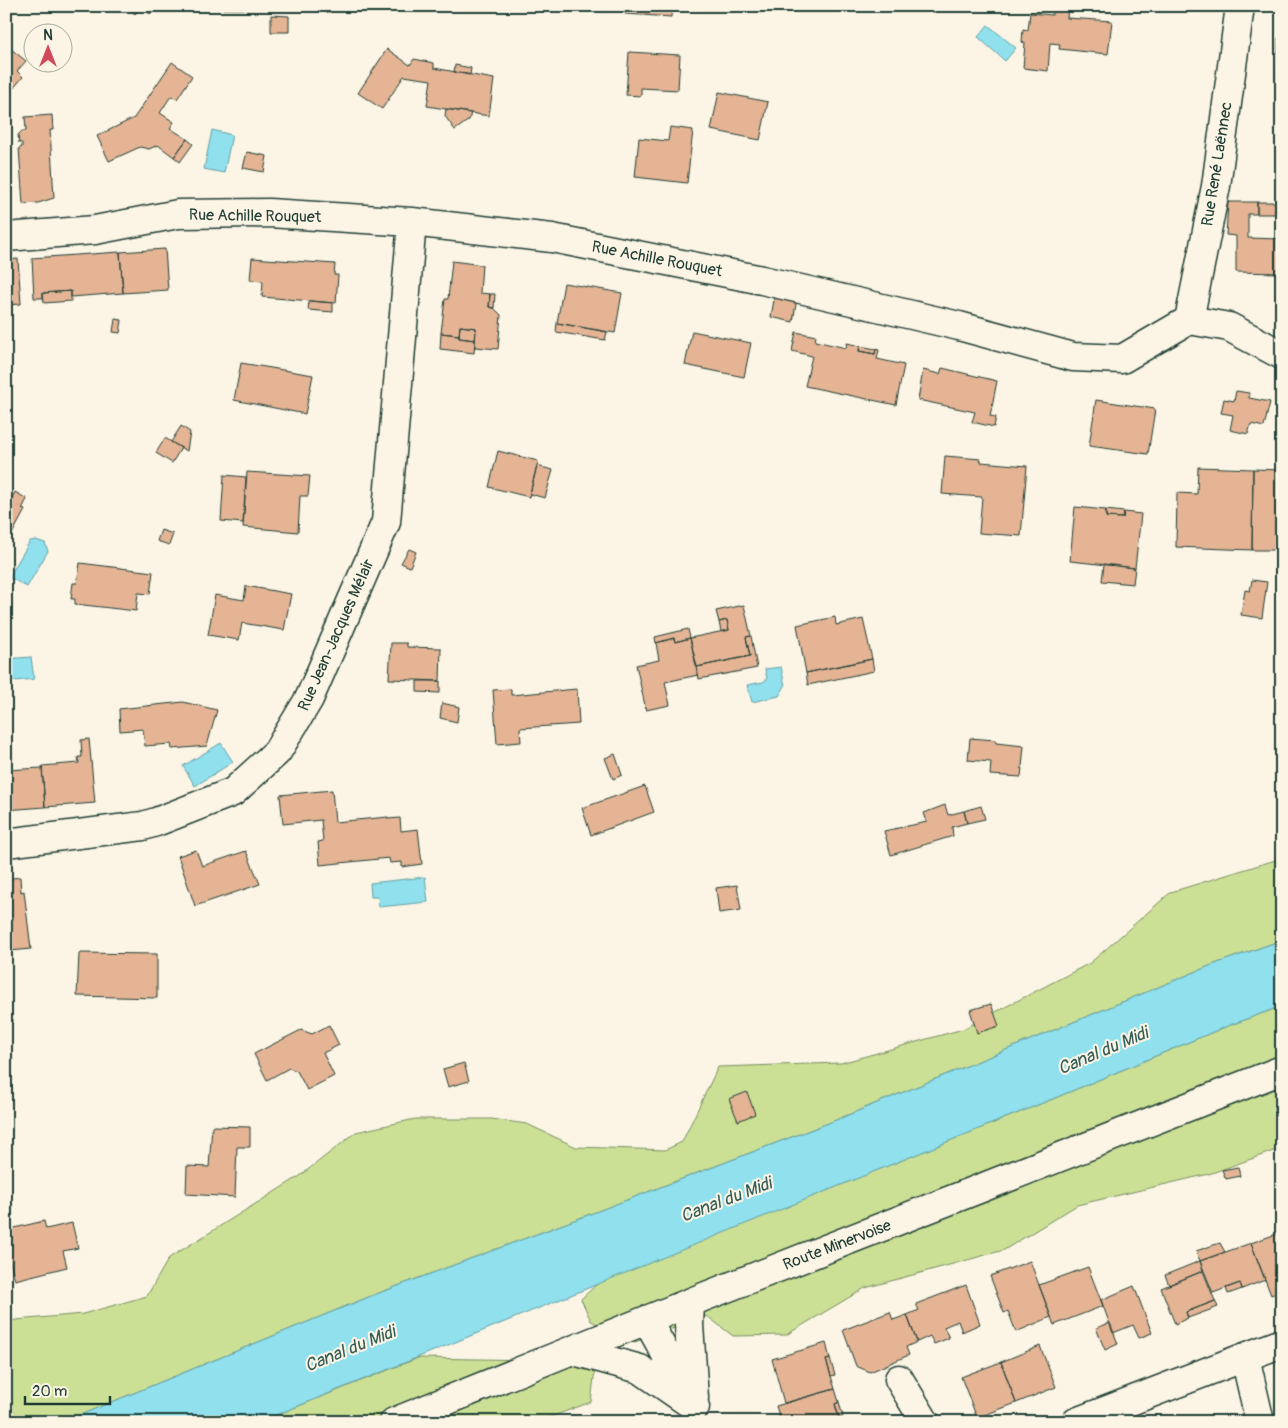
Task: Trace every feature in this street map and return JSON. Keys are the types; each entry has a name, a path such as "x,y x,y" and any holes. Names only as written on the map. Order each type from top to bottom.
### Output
{"street":[{"name":"Rue René Laënnec","path":"1188,320 1216,186 1240,6"},
{"name":"Rue Achille Rouquet","path":"6,237 95,230 178,214 269,213 412,222 552,238 762,280 959,326 1073,357 1122,359 1188,320"},
{"name":"Rue Jean-Jacques Mélair","path":"6,842 143,826 156,822 233,792 277,752 309,699 386,522 412,222"},
{"path":"1188,320 1229,327 1282,355"},
{"name":"Route Minervoise","path":"394,1422 647,1320 1282,1070"},
{"path":"690,1303 689,1325 698,1414"},
{"path":"647,1320 698,1414"},
{"path":"1082,1419 1282,1343"},
{"path":"574,1350 640,1369 698,1414"},
{"path":"1245,1357 1260,1422"},
{"path":"899,1379 925,1422"}],"green space":[{"path":"1282,858 1282,940 1212,965 831,1122 371,1296 63,1422 6,1422 6,1323 16,1320 83,1314 147,1296 169,1258 300,1176 356,1132 415,1119 491,1119 527,1124 576,1147 665,1150 682,1142 718,1067 841,1063 963,1029 1090,963 1171,892"},
{"path":"1282,1006 1282,1148 1209,1174 1077,1205 1004,1250 865,1288 786,1335 733,1336 707,1316 635,1342 591,1321 581,1299 598,1283 1225,1027"},
{"path":"418,1358 596,1361 591,1402 537,1422 259,1422"}],"water":[{"path":"988,25 1016,48 1005,61 978,37"},
{"path":"212,130 232,135 224,173 204,169"},
{"path":"36,540 45,543 48,551 27,587 9,577 30,541"},
{"path":"31,657 34,679 6,682 6,659"},
{"path":"781,667 785,686 779,696 752,702 747,685 763,682 767,679 765,669"},
{"path":"221,743 233,762 195,786 183,766"},
{"path":"425,877 428,902 379,907 378,897 371,897 370,883"},
{"name":"Canal du Midi","path":"1282,940 1282,1006 1225,1027 259,1422 63,1422 371,1296 831,1122 1212,965"}],"building":[{"path":"126,6 158,6 150,14 142,7 135,14"},
{"path":"223,6 271,6 271,9 223,9"},
{"path":"626,6 672,6 671,17 625,14"},
{"path":"1053,6 1068,6 1067,18 1112,21 1108,54 1059,49 1060,44 1050,43 1048,71 1023,68 1025,43 1022,42 1023,29 1028,30 1030,13 1052,15"},
{"path":"271,15 289,16 289,32 271,32"},
{"path":"1278,38 1282,39 1282,103 1277,103"},
{"path":"6,45 22,58 22,65 17,71 23,77 6,97"},
{"path":"387,49 410,65 414,59 434,63 434,68 494,79 489,116 427,106 431,80 404,76 382,109 358,93"},
{"path":"629,52 680,55 678,90 641,88 641,96 626,95"},
{"path":"172,62 192,76 177,99 171,96 160,113 174,122 170,128 187,139 174,157 158,145 149,149 140,147 109,161 97,136 134,118"},
{"path":"455,65 471,68 470,75 454,72"},
{"path":"719,92 768,102 760,140 711,130"},
{"path":"446,109 471,113 469,120 455,130 445,116"},
{"path":"52,115 53,130 50,130 54,198 38,203 23,204 19,148 22,147 22,143 19,143 18,135 22,131 26,131 25,117"},
{"path":"670,127 693,130 687,183 635,177 639,138 668,141"},
{"path":"187,139 193,144 180,162 174,157"},
{"path":"247,152 267,156 264,172 243,168"},
{"path":"1228,202 1257,202 1257,214 1248,214 1248,238 1281,239 1281,273 1236,272 1236,236 1226,235"},
{"path":"1257,202 1276,202 1275,214 1257,214"},
{"path":"165,249 168,290 123,293 120,252"},
{"path":"120,252 123,293 71,297 71,291 43,293 43,298 34,298 32,258"},
{"path":"252,258 335,264 334,275 338,275 336,303 262,297 263,281 250,280"},
{"path":"18,259 21,304 6,305 6,260"},
{"path":"452,261 482,265 480,293 490,294 489,307 494,308 501,315 498,349 475,347 476,328 460,326 459,335 441,333 445,299 448,299"},
{"path":"564,283 622,293 615,333 557,323"},
{"path":"71,291 71,301 44,303 43,293"},
{"path":"490,294 495,294 494,308 489,307"},
{"path":"775,294 797,298 793,322 771,317"},
{"path":"309,301 333,303 333,312 308,310"},
{"path":"115,319 122,320 120,333 113,332"},
{"path":"557,323 607,332 605,340 556,332"},
{"path":"460,326 476,328 475,340 459,338"},
{"path":"692,331 751,343 744,377 685,365"},
{"path":"796,332 816,336 815,341 846,348 847,343 860,346 859,351 875,354 876,349 879,350 877,359 904,365 896,405 805,386 812,356 792,351"},
{"path":"441,333 459,335 459,338 475,340 474,353 440,349"},
{"path":"860,346 876,349 875,354 859,351"},
{"path":"241,363 313,375 305,414 234,400"},
{"path":"942,368 997,381 990,416 996,417 994,427 972,422 975,412 918,400 923,370 940,374"},
{"path":"1236,391 1249,393 1249,398 1270,402 1264,427 1251,424 1248,434 1230,430 1233,415 1221,413 1224,399 1234,401"},
{"path":"1096,400 1155,409 1148,454 1089,446"},
{"path":"181,426 190,432 187,451 171,442"},
{"path":"165,438 181,448 172,463 156,453"},
{"path":"498,451 538,461 529,497 489,487"},
{"path":"945,456 981,459 981,462 1027,466 1021,536 979,533 982,497 942,494"},
{"path":"537,466 553,470 545,498 530,494"},
{"path":"1198,467 1253,469 1252,550 1176,547 1177,493 1197,494"},
{"path":"1253,469 1282,470 1282,550 1252,550"},
{"path":"247,472 310,476 308,496 300,496 298,532 243,527"},
{"path":"224,475 246,477 243,523 221,521"},
{"path":"15,492 27,499 22,509 25,510 10,538 6,536 6,500 10,502"},
{"path":"1075,507 1106,510 1106,517 1123,518 1124,512 1141,514 1135,568 1070,561"},
{"path":"1106,510 1124,512 1123,518 1106,517"},
{"path":"161,530 173,534 169,545 157,541"},
{"path":"409,549 416,552 410,567 401,563"},
{"path":"80,563 153,572 150,594 138,593 136,611 75,604 75,599 71,599 73,583 77,583"},
{"path":"1104,564 1135,568 1133,584 1102,581"},
{"path":"1252,580 1267,582 1262,618 1241,615 1245,590 1250,591"},
{"path":"246,586 291,594 284,630 242,623 239,640 208,635 215,595 244,600"},
{"path":"744,605 751,636 746,637 750,656 697,667 690,638 729,630 727,620 719,622 716,611"},
{"path":"835,617 836,625 863,619 872,659 806,673 797,625"},
{"path":"727,620 729,630 721,632 719,622"},
{"path":"688,629 690,638 675,642 674,638 656,643 655,637"},
{"path":"751,636 757,668 699,679 697,667 750,656 746,637"},
{"path":"674,638 675,642 690,638 698,675 665,682 670,705 646,710 636,665 659,660 656,643"},
{"path":"391,643 407,643 407,647 441,648 440,681 389,679"},
{"path":"872,659 874,671 808,685 806,673"},
{"path":"417,681 440,681 440,693 417,692"},
{"path":"511,689 511,695 577,689 579,724 520,728 521,742 497,744 493,690"},
{"path":"183,702 217,710 207,746 172,749 171,744 145,746 143,729 120,731 119,709"},
{"path":"442,703 459,707 457,722 440,718"},
{"path":"970,738 995,740 996,743 1024,746 1021,777 990,775 991,762 968,760"},
{"path":"89,739 95,803 45,807 42,766 79,763 78,757 82,757 81,740"},
{"path":"615,754 622,775 613,779 605,758"},
{"path":"42,768 45,807 6,810 6,770"},
{"path":"645,786 654,812 591,835 582,808"},
{"path":"332,790 335,822 388,817 388,819 400,818 401,831 418,829 422,864 402,867 402,862 390,863 389,858 320,865 318,842 323,841 321,820 283,824 280,795"},
{"path":"945,805 948,815 964,811 967,823 952,827 953,836 891,855 884,831 927,822 924,813"},
{"path":"981,806 985,819 967,823 964,811"},
{"path":"196,850 202,866 246,851 260,884 195,906 178,856"},
{"path":"20,877 21,892 24,891 31,949 10,951 8,933 6,933 6,879"},
{"path":"737,885 741,910 719,913 716,888"},
{"path":"79,953 157,954 157,998 77,996"},
{"path":"991,1004 999,1026 977,1033 970,1010"},
{"path":"329,1025 339,1045 323,1053 334,1076 307,1090 297,1071 289,1068 267,1080 254,1054 301,1030 312,1034"},
{"path":"464,1063 469,1081 448,1087 443,1069"},
{"path":"747,1092 755,1114 738,1121 729,1099"},
{"path":"212,1126 250,1127 250,1147 237,1147 235,1197 186,1194 187,1166 209,1167"},
{"path":"1238,1167 1240,1176 1226,1179 1222,1170"},
{"path":"44,1221 46,1229 72,1223 78,1248 63,1251 67,1267 15,1280 6,1248 6,1230"},
{"path":"1282,1232 1282,1291 1271,1295 1251,1243"},
{"path":"1220,1243 1225,1252 1200,1261 1196,1251"},
{"path":"1251,1243 1265,1280 1242,1289 1240,1283 1213,1293 1200,1261"},
{"path":"1030,1261 1051,1317 1016,1332 1008,1311 1004,1313 990,1276"},
{"path":"1200,1261 1203,1271 1169,1285 1165,1275"},
{"path":"1088,1267 1103,1306 1054,1325 1039,1285"},
{"path":"1203,1271 1215,1301 1186,1312 1188,1318 1175,1324 1161,1288"},
{"path":"1240,1283 1242,1289 1228,1294 1226,1288"},
{"path":"966,1285 980,1324 962,1332 958,1321 944,1327 949,1338 934,1344 930,1336 917,1342 907,1315 919,1310 916,1304"},
{"path":"1134,1286 1152,1333 1139,1338 1133,1325 1113,1333 1101,1300"},
{"path":"1215,1301 1218,1307 1188,1318 1186,1312"},
{"path":"890,1312 893,1320 907,1315 917,1342 906,1347 909,1355 870,1372 856,1366 843,1330"},
{"path":"1110,1323 1118,1344 1105,1350 1096,1328"},
{"path":"826,1343 830,1359 826,1360 835,1389 784,1403 772,1359"},
{"path":"1040,1346 1056,1387 1016,1403 1001,1362"},
{"path":"830,1359 835,1375 831,1376 826,1360"},
{"path":"1001,1362 1016,1403 977,1418 961,1377"},
{"path":"835,1389 839,1402 835,1404 840,1422 781,1422 776,1406"},
{"path":"839,1402 843,1417 839,1418 835,1404"}]}
